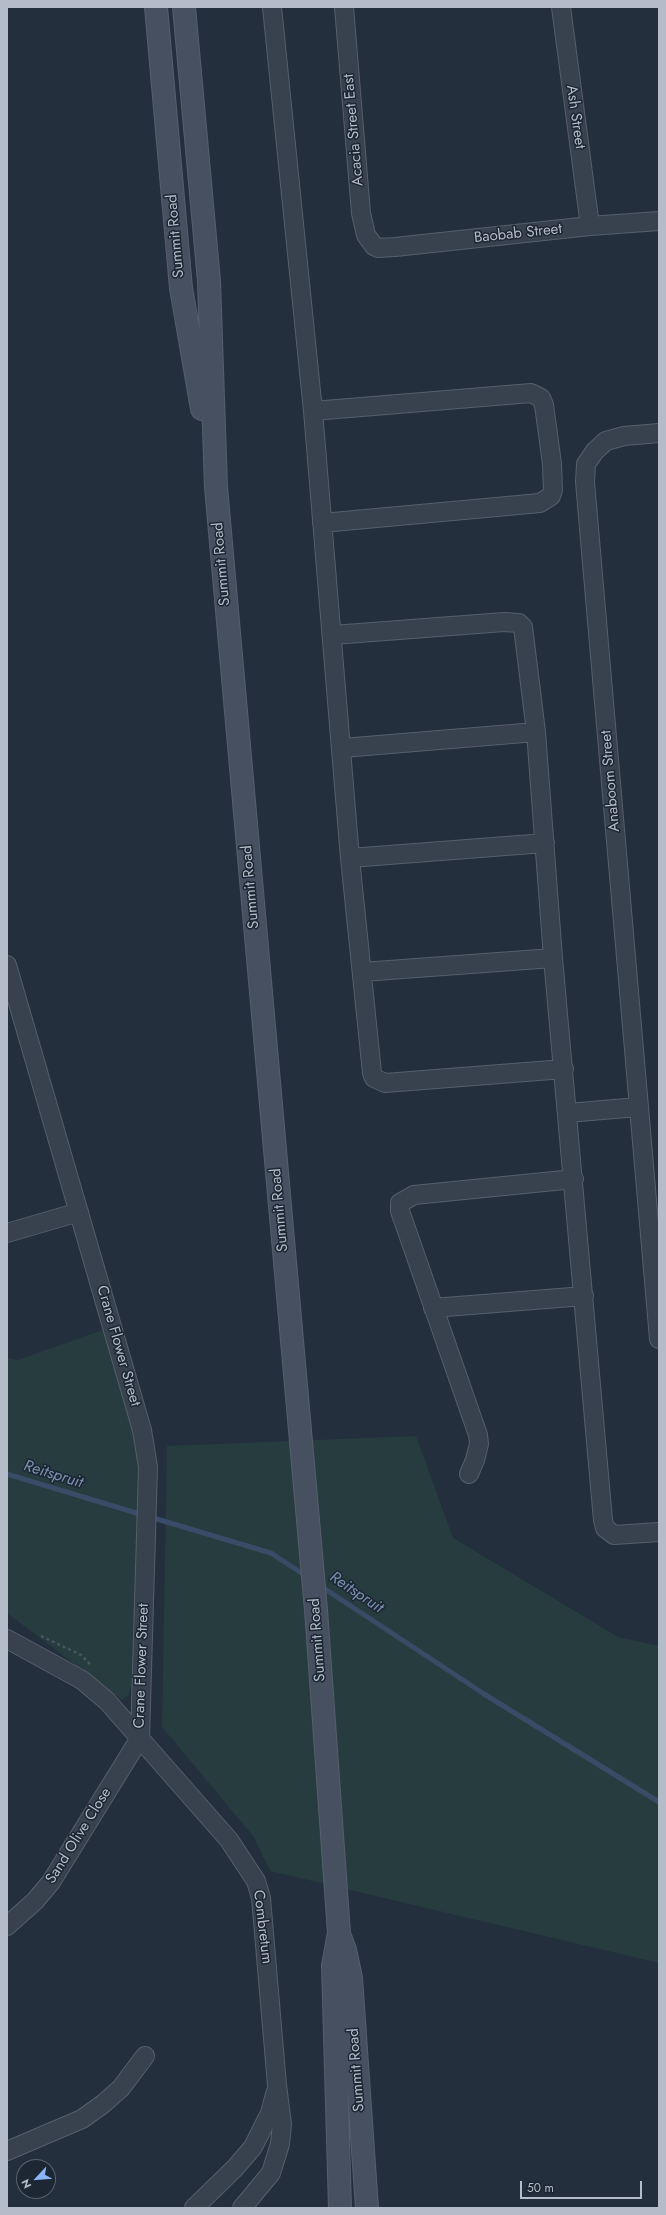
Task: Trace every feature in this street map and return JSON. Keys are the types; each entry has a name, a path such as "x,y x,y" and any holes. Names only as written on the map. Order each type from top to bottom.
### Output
{"main road":[{"name":"Summit Road","path":"156,7 181,288 216,487"},
{"name":"Summit Road","path":"184,7 209,281 216,487 316,1610 338,1933 333,1966 340,2208"},
{"name":"Summit Road","path":"338,1933 345,1950 351,1978 367,2208"}],"street":[{"path":"272,7 313,411 333,635 350,858 370,1066 374,1078 381,1082 408,1082 564,1070"},
{"name":"Acacia Street East","path":"344,7 361,213 366,235 369,241 378,248"},
{"name":"Ash Street","path":"561,7 590,226"},
{"name":"Baobab Street","path":"378,248 590,226 659,221"},
{"path":"313,411 531,393 541,398 544,405 552,464 553,490 551,496 540,503 322,523"},
{"name":"Anaboom Street","path":"659,433 624,436 606,441 595,450 586,464 585,482 659,1340"},
{"path":"333,635 504,622 518,623 524,632 536,732 553,958 604,1524 611,1534 618,1536 659,1532"},
{"path":"342,748 536,732"},
{"path":"350,858 545,843"},
{"path":"362,972 553,958"},
{"name":"Crane Flower Street","path":"7,965 142,1430 148,1461 140,1738"},
{"path":"568,1113 638,1107"},
{"path":"468,1474 475,1460 479,1444 478,1435 400,1211 400,1203 404,1199 414,1195 574,1179"},
{"path":"7,1234 79,1212"},
{"path":"433,1308 584,1296"},
{"name":"Combretum","path":"7,1639 82,1680 107,1701 229,1840 256,1881 262,1911 277,2085 282,2124 276,2160 271,2173 242,2208"},
{"name":"Sand Olive Close","path":"7,1926 35,1901 51,1882 140,1738"},
{"path":"7,2151 68,2127 82,2119 103,2104 121,2088 146,2056"},
{"name":"Combretum","path":"194,2208 235,2168 253,2147 270,2113 277,2085"}],"path":[{"path":"33,1633 81,1655 95,1668"}],"green space":[{"path":"103,1330 132,1427 138,1462 133,1683 128,1696 122,1700 7,1613 7,1358 18,1360"},
{"name":"Reitspruit","path":"416,1436 453,1538 618,1637 659,1646 659,1963 270,1871 253,1836 162,1727 167,1446"}],"waterway":[{"name":"Reitspruit","path":"7,1474 143,1515"},
{"name":"Reitspruit","path":"150,1517 271,1553 306,1576"},
{"name":"Reitspruit","path":"319,1585 484,1694 659,1802"}]}
